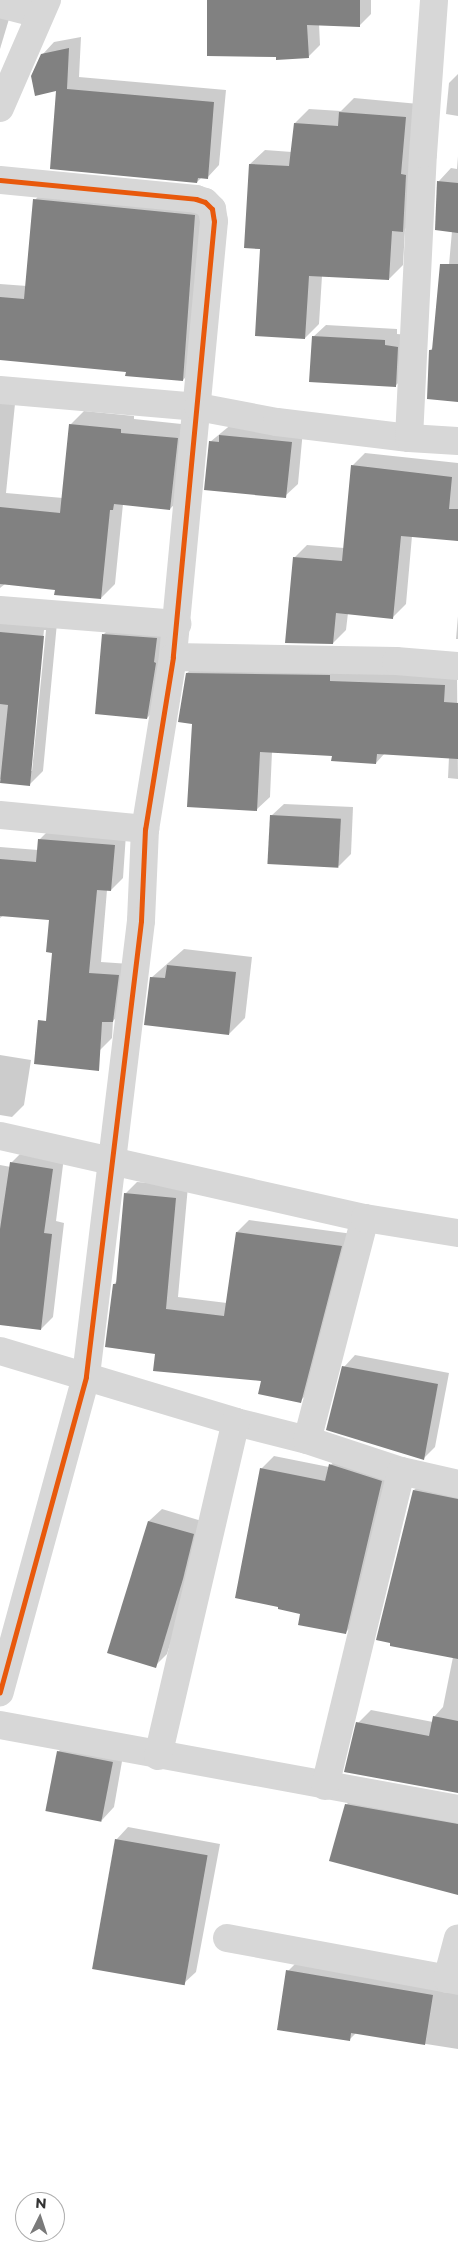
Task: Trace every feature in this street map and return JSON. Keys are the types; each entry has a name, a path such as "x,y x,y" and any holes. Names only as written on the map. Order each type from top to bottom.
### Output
{"street":[{"path":"410,438 424,144 434,0"},
{"path":"0,4 43,7 0,108"},
{"path":"0,180 196,199 205,202 212,209 214,221 177,624 145,829 141,921 86,1377 0,1692"},
{"path":"0,390 198,407 277,422 410,438 458,441"},
{"path":"0,610 177,624"},
{"path":"173,657 396,661 458,666"},
{"path":"0,815 145,829"},
{"path":"0,1136 365,1218 458,1233"},
{"path":"307,1440 365,1218"},
{"path":"0,1351 236,1422 307,1440 401,1471 458,1484"},
{"path":"158,1756 236,1422"},
{"path":"325,1786 401,1471"},
{"path":"0,1726 458,1809"},
{"path":"227,1938 453,1980 458,1938"}],"building":[{"path":"207,0 360,0 360,27 307,25 309,58 276,60 276,57 207,56"},
{"path":"69,48 67,89 214,102 208,179 198,178 197,183 50,169 56,91 35,96 31,76 41,54"},
{"path":"339,112 406,117 401,174 406,175 403,232 392,231 389,280 309,276 305,339 255,336 260,249 244,248 249,164 289,166 294,123 338,126"},
{"path":"437,181 458,183 458,233 435,230"},
{"path":"33,199 195,215 183,381 125,376 126,372 0,360 0,297 24,299"},
{"path":"440,264 458,264 458,402 427,399 429,350 432,350"},
{"path":"312,336 385,340 385,345 398,347 396,387 309,382"},
{"path":"69,424 121,429 121,433 178,438 170,510 114,504 113,510 110,510 101,599 54,595 55,590 0,584 0,507 60,513"},
{"path":"219,435 292,442 286,498 204,490 209,441 219,442"},
{"path":"351,465 452,477 449,509 458,509 458,541 401,536 393,619 336,613 333,644 285,643 293,557 342,561"},
{"path":"0,632 44,636 30,786 0,783 8,705 0,704"},
{"path":"102,634 157,638 154,662 156,663 147,719 95,714"},
{"path":"186,673 330,675 330,681 445,685 444,702 458,703 458,759 377,754 376,764 331,761 332,756 260,752 257,811 187,807 192,724 178,722"},
{"path":"270,815 341,819 338,868 267,864"},
{"path":"38,839 115,845 111,891 97,890 89,973 119,975 113,1022 102,1022 99,1071 34,1064 38,1020 46,1021 52,953 46,952 49,920 0,916 0,859 36,862"},
{"path":"167,965 236,972 229,1035 144,1025 150,977 165,978"},
{"path":"10,1162 53,1169 44,1233 52,1234 41,1330 0,1325 0,1229"},
{"path":"124,1193 176,1198 166,1309 224,1316 236,1232 342,1246 301,1403 258,1394 261,1381 153,1371 155,1354 105,1347 113,1284 116,1284"},
{"path":"342,1366 438,1384 424,1460 326,1430"},
{"path":"329,1464 382,1481 346,1634 298,1625 300,1614 278,1609 278,1607 235,1598 260,1468 325,1481"},
{"path":"413,1490 458,1499 458,1659 390,1646 390,1643 376,1640"},
{"path":"148,1521 194,1534 183,1579 156,1668 107,1653"},
{"path":"433,1716 458,1721 458,1793 344,1772 356,1722 429,1736"},
{"path":"57,1751 113,1762 101,1822 45,1811"},
{"path":"345,1804 458,1824 458,1895 329,1861"},
{"path":"115,1839 208,1855 185,1985 92,1969"},
{"path":"286,1970 433,1995 425,2045 351,2033 350,2041 277,2030"}],"cycle path":[{"path":"0,180 196,199 205,202 212,209 214,221 173,657 145,829 141,921 86,1377 0,1692"}]}
